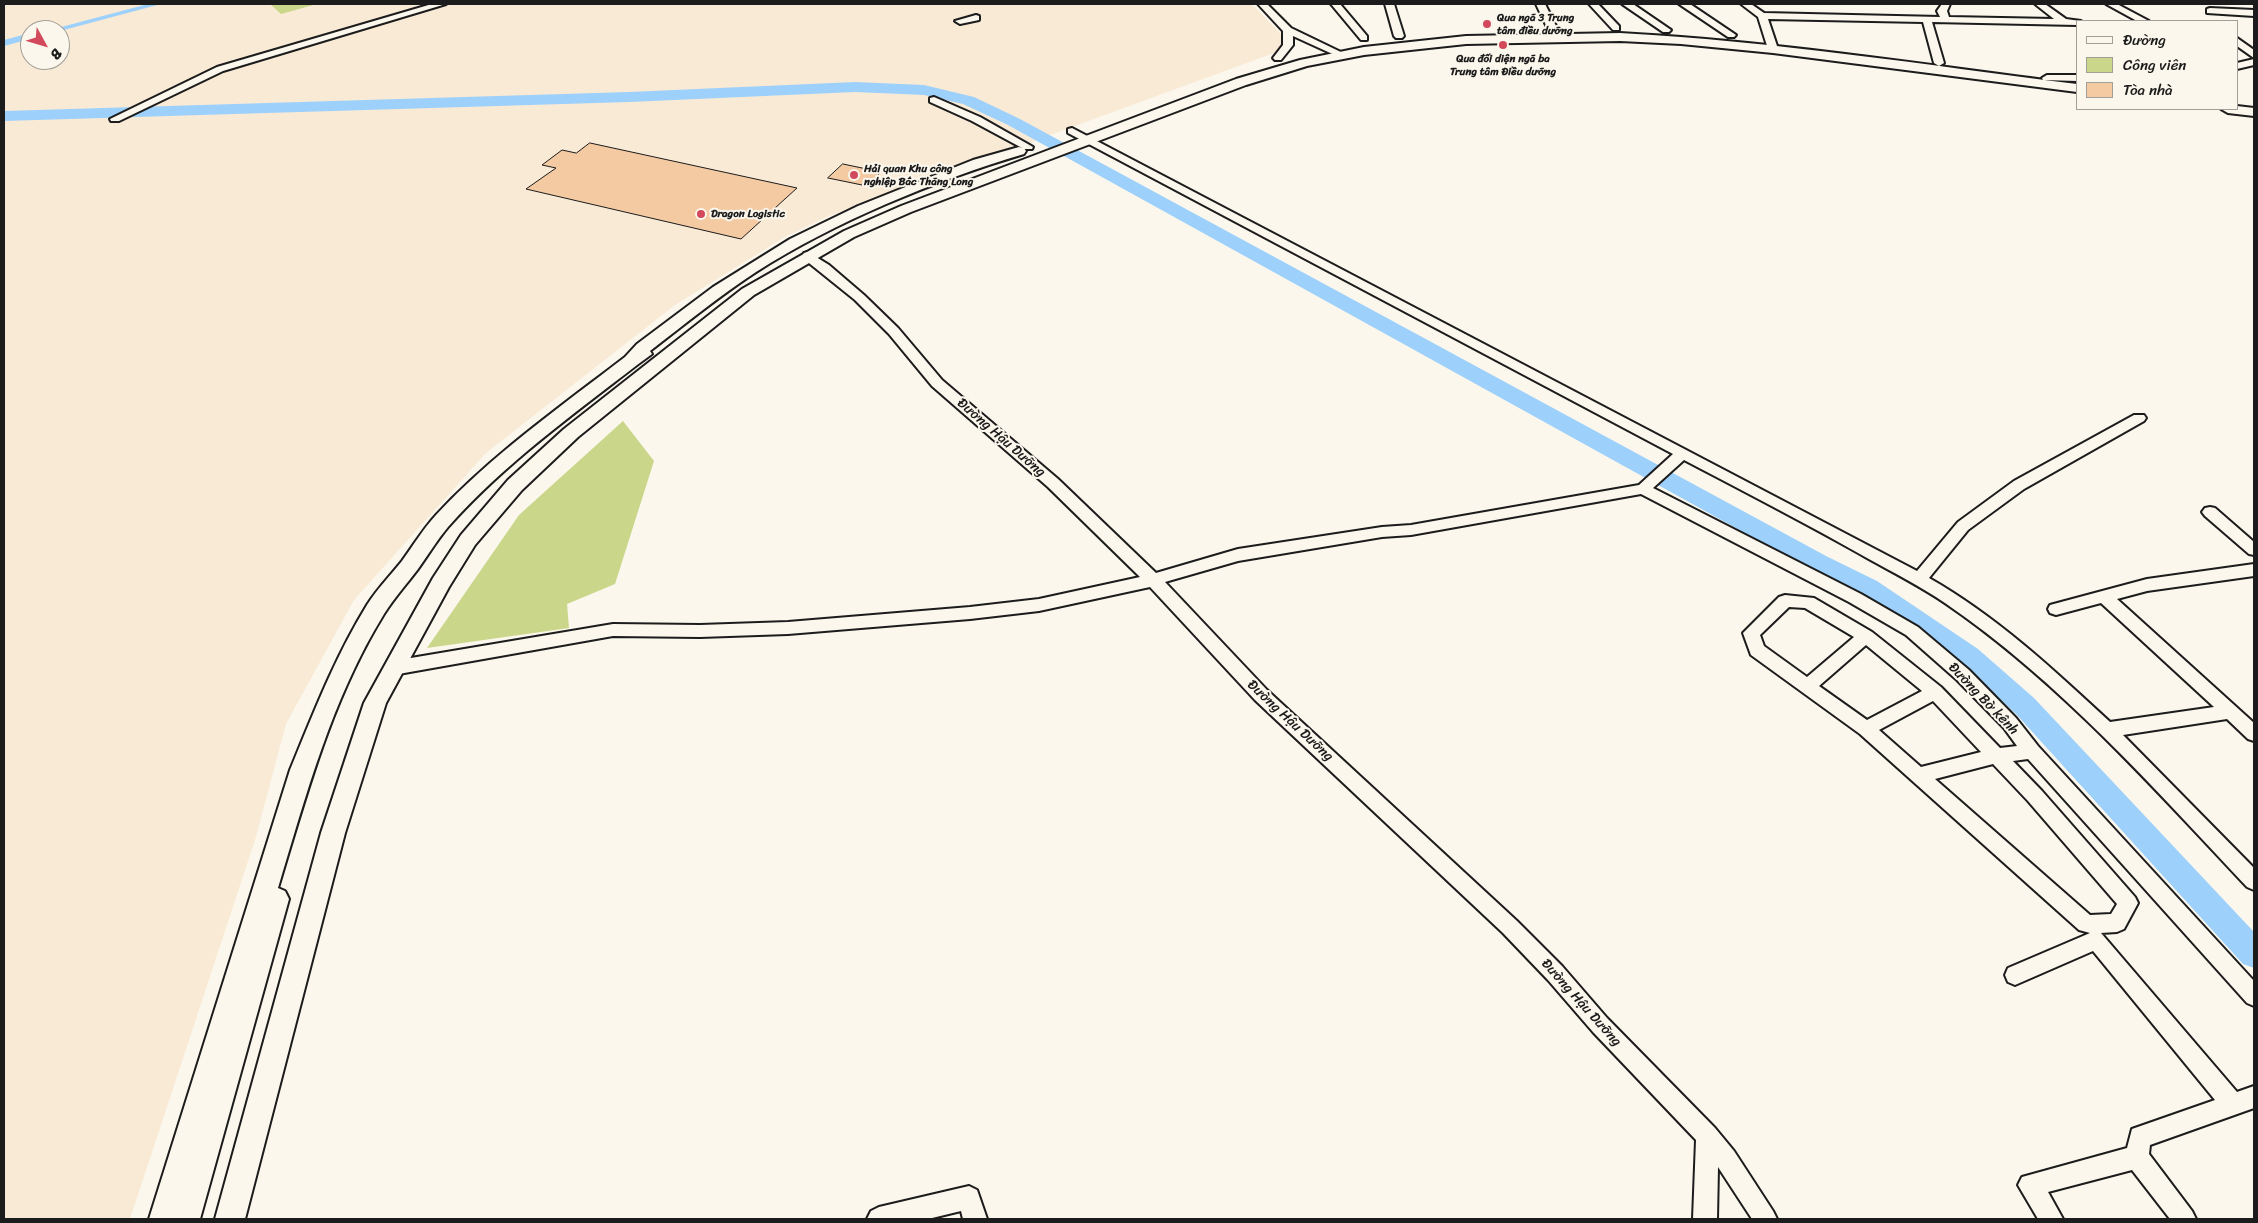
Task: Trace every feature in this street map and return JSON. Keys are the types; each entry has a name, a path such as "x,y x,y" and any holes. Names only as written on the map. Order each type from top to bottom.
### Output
{"main road":[{"path":"1144,105 1318,46 1466,40 1616,28 1732,35 1772,45 2076,88"},
{"path":"164,1219 302,770 329,701 356,646 390,588 408,568 441,522 524,444 631,361 650,350 752,274 797,248 861,216 983,167 995,160 1044,144 1071,146 1364,38 1554,33 1772,45 2076,80"},
{"path":"2238,103 2254,106"},
{"path":"2237,110 2254,112"},
{"path":"230,1219 333,833 375,702 440,583 478,529 515,485 571,433 748,292 849,234 1090,124"},
{"path":"462,501 494,509"},
{"path":"441,522 478,529"},
{"path":"185,1219 295,827 326,740 353,677 402,588 408,568"}],"street":[{"path":"115,119 212,72 252,58 441,4"},
{"path":"1262,4 1288,30 1318,46"},
{"path":"1336,4 1364,38"},
{"path":"1389,4 1399,36"},
{"path":"1540,4 1554,33"},
{"path":"1593,4 1616,28"},
{"path":"1627,4 1666,30"},
{"path":"1684,4 1732,35"},
{"path":"1746,4 1762,16 1772,45"},
{"path":"1945,19 1942,11 1946,4"},
{"path":"2040,4 2063,22"},
{"path":"2111,4 2142,20"},
{"path":"2208,7 2254,13"},
{"path":"2208,7 2214,20"},
{"path":"1762,16 2076,22"},
{"path":"960,21 976,18"},
{"path":"1927,19 1939,63"},
{"path":"1278,58 1288,46 1288,30"},
{"path":"2238,42 2254,56"},
{"path":"2238,66 2254,62"},
{"path":"934,100 976,119 1044,144"},
{"path":"1072,131 1859,546 1963,607 2032,663 2105,730 2162,785 2254,881"},
{"name":"Đường Hậu Dưỡng","path":"808,256 835,274 924,365 937,383 1053,483 1153,580 1261,695 1510,927 1706,1136 1726,1159 1765,1219"},
{"path":"1918,580 1963,526 2019,485 2139,418"},
{"path":"394,668 613,630 694,631 788,628 970,613 1039,604 1153,580 1238,555 1382,532 1412,530 1648,485 1683,453"},
{"name":"Đường Bờ kênh","path":"1648,485 1912,631 1963,675 2010,723 2032,751 2254,996"},
{"path":"2210,512 2254,550"},
{"path":"2056,609 2147,585 2254,570"},
{"path":"2104,596 2254,734"},
{"path":"1785,601 1808,602 1866,636 1935,692 1981,739 1994,756 2036,796 2128,903 2117,924 2086,924 1920,775 1866,729 1808,686 1757,650 1751,633 1785,601"},
{"path":"1808,686 1866,636"},
{"path":"1866,729 1935,692"},
{"path":"2105,730 2230,712"},
{"path":"1920,775 1994,756 2032,751"},
{"path":"2015,975 2096,940 2244,1101 2140,1137 2136,1157 2184,1219"},
{"path":"1705,1219 1706,1136"},
{"path":"2050,1219 2030,1185 2136,1157"},
{"path":"879,1219 969,1198 975,1219"}],"shaded area":[{"path":"4,4 1252,4 1281,34 1285,49 829,216 785,237 675,305 486,453 354,600 286,724 256,837 130,1219 4,1219"}],"green space":[{"path":"270,4 317,4 281,14"},
{"path":"623,421 654,461 615,584 567,604 569,628 427,648 519,515"}],"building":[{"name":"Dragon Logistic","path":"590,143 797,188 741,239 526,189 556,168 542,165 562,150 576,153"},
{"name":"Hải quan Khu công nghiệp Bắc Thăng Long","path":"843,164 881,172 867,186 828,178"}],"waterway":[{"path":"70,26 157,4"},
{"path":"4,43 20,39"},
{"path":"4,116 629,97 855,87 924,90 968,100 1014,122 1817,562 1868,587 1969,656 2025,706 2254,954"}],"place":[{"name":"Qua ngã 3 Trung tâm điều dưỡng","path":"1487,24"},
{"name":"Qua đối diện ngã ba Trung tâm Điều dưỡng","path":"1503,45"},
{"name":"Hải quan Khu công nghiệp Bắc Thăng Long","path":"854,175"},
{"name":"Dragon Logistic","path":"701,214"}]}
